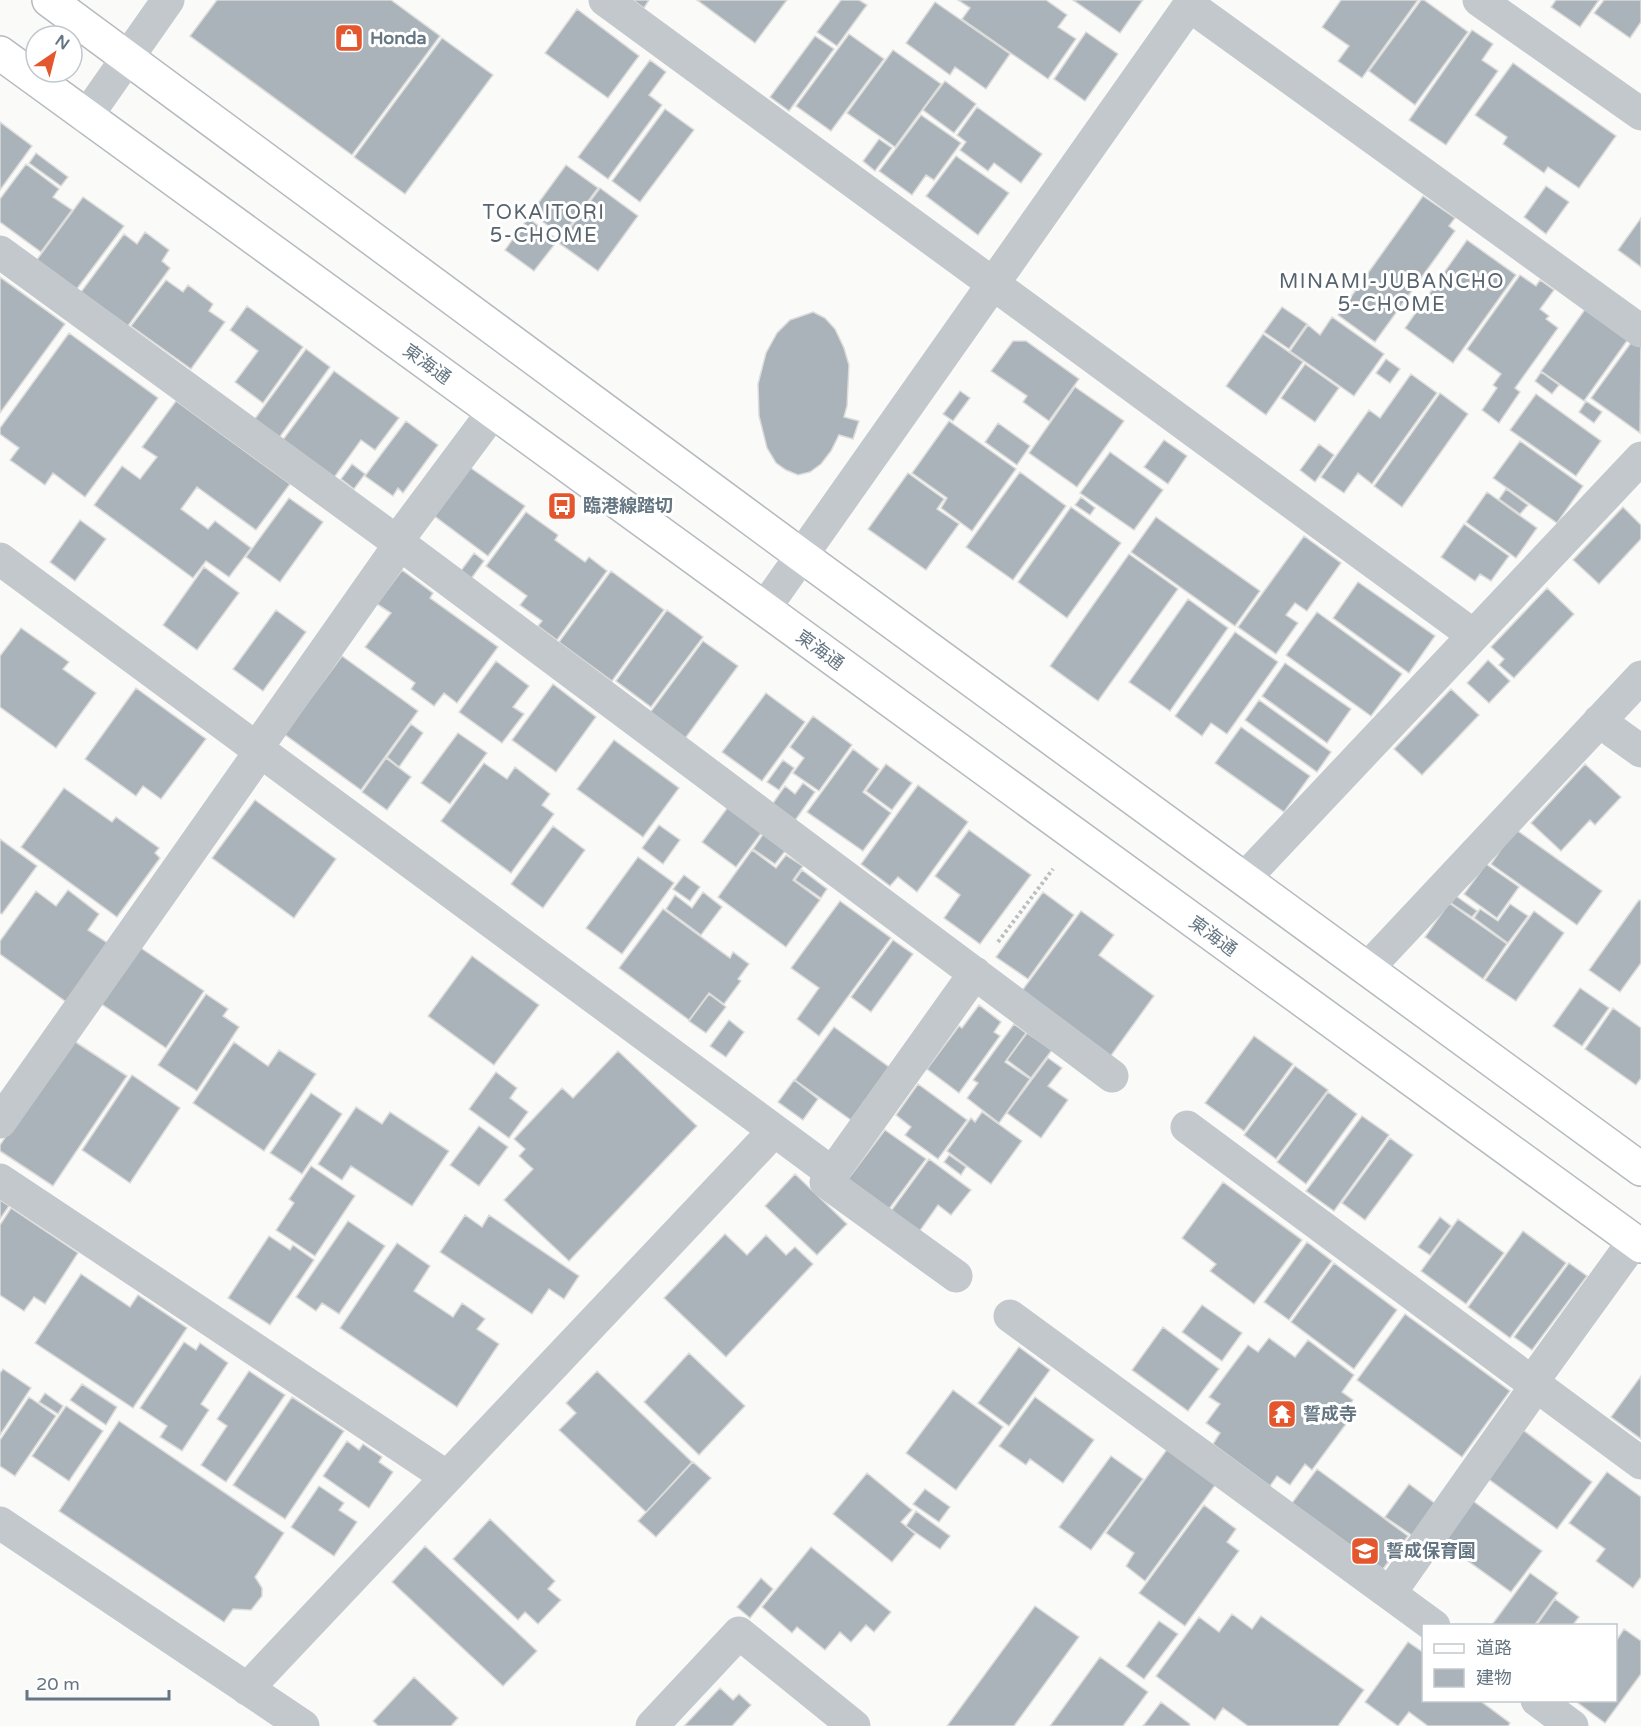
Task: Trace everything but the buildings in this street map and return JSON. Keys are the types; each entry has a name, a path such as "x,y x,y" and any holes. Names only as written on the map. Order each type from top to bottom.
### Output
{"main road":[{"path":"49,0 802,556 1641,1169"},
{"name":"東海通","path":"0,53 1637,1244"}],"street":[{"path":"86,117 168,0"},
{"path":"605,0 1473,635"},
{"path":"1479,0 1641,114"},
{"path":"764,609 1191,3 1641,331"},
{"path":"0,252 398,543 1112,1076"},
{"path":"0,1122 258,750 398,543 494,412"},
{"path":"1244,879 1641,458"},
{"path":"0,559 774,1131 956,1276"},
{"path":"1367,969 1641,677"},
{"path":"1599,721 1641,751"},
{"path":"829,1177 975,973"},
{"path":"1187,1127 1641,1463"},
{"path":"247,1689 774,1131"},
{"path":"0,1180 447,1477"},
{"path":"1390,1593 1534,1384 1637,1244"},
{"path":"1010,1316 1431,1624"},
{"path":"0,1523 303,1726"},
{"path":"652,1726 739,1633 854,1726"}],"path":[{"path":"975,973 1077,837"}],"place":[{"name":"Honda","path":"349,38"},
{"name":"臨港線踏切","path":"562,506"},
{"name":"誓成寺","path":"1282,1414"},
{"name":"誓成保育園","path":"1365,1551"}],"district":[{"name":"TOKAITORI 5-CHOME","path":"544,224"},
{"name":"MINAMI-JUBANCHO 5-CHOME","path":"1392,294"}]}
